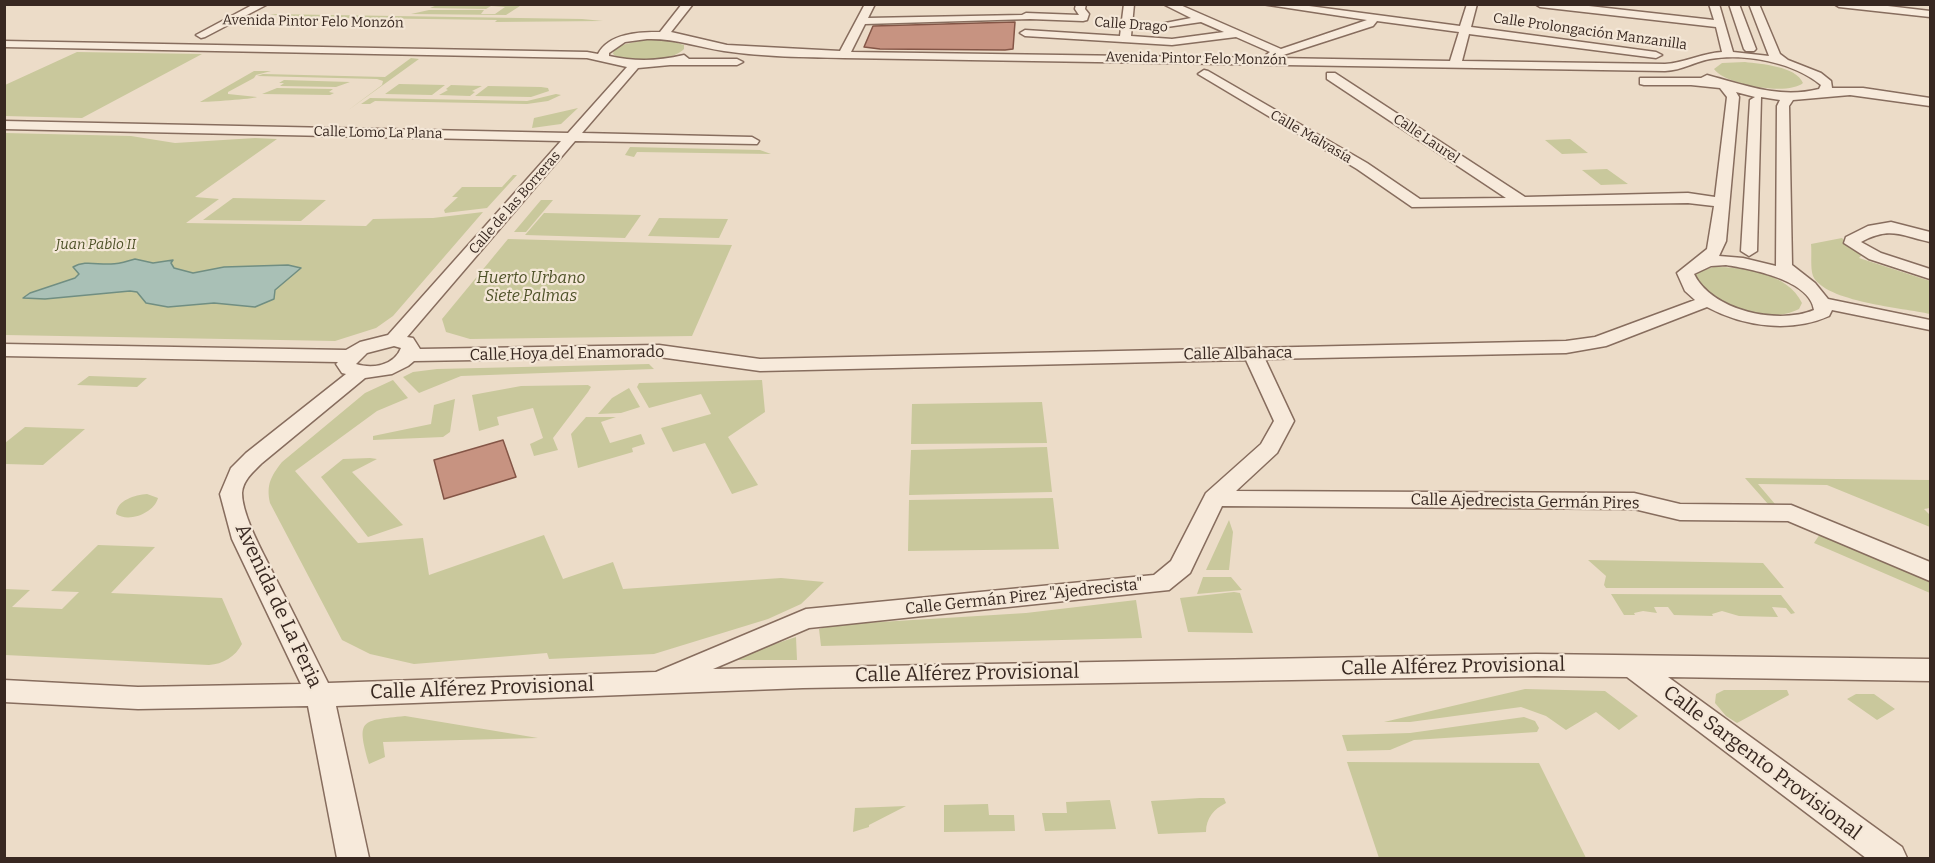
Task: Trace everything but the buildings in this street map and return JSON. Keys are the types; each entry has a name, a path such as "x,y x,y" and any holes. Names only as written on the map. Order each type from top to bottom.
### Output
{"street":[{"name":"Avenida Pintor Felo Monzón","path":"224,35 195,35 262,4"},
{"path":"597,42 663,35 688,4"},
{"path":"844,55 870,4"},
{"path":"936,20 943,4"},
{"path":"1125,39 1129,4"},
{"path":"1168,4 1280,52"},
{"name":"Calle Prolongación Manzanilla","path":"1267,4 1308,7 1375,18 1412,18 1464,30 1693,62"},
{"path":"1256,61 1369,24 1382,4"},
{"path":"1455,64 1472,4"},
{"path":"1540,4 1718,24"},
{"path":"1714,4 1718,24 1728,51 1725,55"},
{"path":"1734,4 1750,49"},
{"path":"1754,4 1775,56 1786,64"},
{"path":"1839,4 1930,14"},
{"path":"863,21 936,20 1027,13 1083,18 1082,9"},
{"path":"1021,57 1027,13"},
{"path":"1164,26 1202,19"},
{"name":"Calle Drago","path":"1024,33 1186,42 1236,34"},
{"name":"Avenida Pintor Felo Monzón","path":"663,35 683,38 695,43 736,49 844,55 1651,67 1671,67 1725,55 1786,64 1815,74 1930,91"},
{"name":"Avenida Pintor Felo Monzón","path":"4,38 582,49"},
{"path":"604,57 605,49 621,41"},
{"path":"672,62 693,53 696,48 695,43"},
{"name":"Avenida Pintor Felo Monzón","path":"4,44 555,54 604,57 610,61 635,65 672,62"},
{"path":"1293,49 1288,52 1305,62"},
{"name":"Avenida Pintor Felo Monzón","path":"725,55 838,62 1665,74"},
{"path":"672,62 721,61 776,65"},
{"path":"1693,62 1691,68 1696,73 1722,85 1733,97 1715,251 1702,262 1690,267 1685,273 1686,282 1708,301 1753,318 1777,322 1798,322 1814,318 1823,312 1823,303 1816,294 1784,267 1782,255 1783,106 1789,96"},
{"name":"Calle de las Borreras","path":"394,340 635,65"},
{"name":"Avenida Pintor Felo Monzón","path":"1198,74 1227,74"},
{"name":"Calle Malvasía","path":"1198,74 1362,166 1417,204 1521,201"},
{"path":"1815,74 1827,84 1824,92"},
{"name":"Calle Laurel","path":"1354,76 1326,76 1521,201"},
{"path":"1634,81 1691,81 1756,93 1789,96 1824,92 1864,93 1930,102"},
{"path":"1856,87 1930,96"},
{"path":"1749,251 1756,100"},
{"name":"Calle Lomo La Plana","path":"4,125 752,141"},
{"path":"1521,201 1689,198 1722,203"},
{"path":"1930,237 1887,226 1875,227 1852,240 1852,243 1860,249 1875,256 1930,274"},
{"path":"1702,262 1725,261 1752,265 1771,270 1804,284"},
{"name":"Calle Albahaca","path":"760,365 1566,347 1599,342 1708,301"},
{"path":"1823,303 1930,325"},
{"path":"4,350 354,364 388,369 409,356 411,348 406,342 394,340"},
{"name":"Avenida de La Feria","path":"353,858 320,694 244,539 231,494 239,473 354,364 360,348 377,342 394,340"},
{"name":"Calle Hoya del Enamorado","path":"409,356 659,351 760,365"},
{"name":"Calle Germán Pirez \"Ajedrecista\"","path":"654,682 806,619 1160,584 1181,567 1214,498 1269,448 1284,421 1253,354"},
{"name":"Calle Ajedrecista Germán Pires","path":"1214,498 1634,501 1680,512 1791,513 1930,572"},
{"name":"Calle Alférez Provisional","path":"4,690 138,698 803,677 1525,665 1930,670"},
{"name":"Calle Sargento Provisional","path":"1634,667 1891,858"}],"green space":[{"path":"437,5 520,6 506,15 411,14 429,10 484,10 481,14 495,14 505,7 430,8"},
{"path":"270,14 603,21 495,22 497,20 285,17"},
{"path":"648,39 664,39 684,45 684,49 660,60 638,62 628,61 613,54 614,49 622,45"},
{"path":"77,52 202,54 82,118 5,116 5,85"},
{"path":"411,58 419,59 347,111 382,85 383,81 257,76 263,74 385,77"},
{"path":"1745,62 1786,69 1799,77 1803,83 1784,89 1757,87 1730,80 1714,69 1722,63"},
{"path":"254,71 271,71 256,75 228,94 257,97 200,102"},
{"path":"284,80 350,82 336,87 280,86 284,83 279,83"},
{"path":"399,84 445,85 432,95 385,94"},
{"path":"451,85 482,86 472,91 475,92 470,96 439,95 448,90 446,89"},
{"path":"488,86 541,87 548,88 549,91 531,97 475,96"},
{"path":"277,88 333,89 329,92 334,93 330,95 262,94"},
{"path":"556,94 561,95 548,101 527,104 375,101 370,104 361,104 370,98 527,101"},
{"path":"578,108 561,124 532,128 534,118"},
{"name":"Juan Pablo II","path":"5,133 131,136 175,143 255,138 277,139 195,197 219,199 186,223 366,226 373,219 433,218 483,212 393,316 376,328 335,341 5,335"},
{"path":"1570,139 1588,153 1562,154 1545,140"},
{"path":"630,147 760,150 771,154 637,152 634,157 625,155"},
{"path":"1607,169 1628,184 1601,185 1582,170"},
{"path":"513,175 517,175 487,208 445,213 444,210 458,197 452,197 462,187 502,187"},
{"path":"233,198 326,200 301,221 203,220"},
{"path":"541,200 553,200 526,232 514,232"},
{"path":"544,213 641,215 625,238 525,235"},
{"path":"659,218 728,219 719,238 648,236"},
{"path":"1842,238 1848,245 1863,254 1859,258 1930,281 1930,314 1848,298 1820,285 1812,273 1811,244"},
{"name":"Huerto Urbano Siete Palmas","path":"508,239 732,245 692,336 470,339 446,332 442,319"},
{"path":"1714,267 1751,270 1776,278 1795,293 1802,303 1799,309 1780,315 1759,315 1729,307 1713,298 1691,278 1695,272"},
{"path":"649,364 654,369 461,376 419,393 403,377 413,372 437,369"},
{"path":"89,376 147,378 137,387 77,385"},
{"path":"393,380 408,398 377,411 295,471 358,543 423,538 429,575 544,535 563,579 613,562 623,589 781,578 824,582 801,604 768,619 654,654 549,659 547,653 414,664 370,654 342,640 270,503 269,486 272,476 282,462 365,393"},
{"path":"762,380 765,412 728,437 758,485 732,494 705,443 673,452 661,428 711,414 701,394 649,408 637,387 639,383"},
{"path":"588,385 591,387 588,392 553,438 558,450 534,456 530,444 543,438 533,408 497,417 499,425 479,431 472,395 521,386"},
{"path":"629,388 640,407 621,413 598,414 612,398"},
{"path":"455,399 450,432 443,437 373,440 373,436 431,424 434,405"},
{"path":"1042,402 1047,443 911,444 912,404"},
{"path":"586,417 616,417 601,422 610,443 641,434 645,444 632,448 633,452 578,468 571,434"},
{"path":"25,427 85,429 43,465 5,464 5,443"},
{"path":"1047,447 1052,492 909,495 911,450"},
{"path":"343,459 377,459 352,472 403,525 368,537 321,477"},
{"path":"1745,478 1930,480 1930,508 1924,509 1930,515 1930,527 1827,485 1758,484 1775,504 1768,504"},
{"path":"147,494 158,498 152,508 146,512 134,517 121,517 116,514 123,502 132,497"},
{"path":"1053,498 1059,549 908,551 909,500"},
{"path":"1229,520 1233,532 1229,570 1206,570"},
{"path":"1822,531 1930,577 1930,593 1814,543"},
{"path":"98,545 155,547 111,593 222,598 242,644 236,653 219,663 209,665 5,655 5,589 30,590 12,607 62,609 79,592 51,591"},
{"path":"1588,560 1763,563 1784,588 1606,588 1604,585 1606,576"},
{"path":"1203,577 1231,577 1242,590 1197,594"},
{"path":"1240,593 1253,633 1188,632 1180,598"},
{"path":"1611,594 1781,595 1795,613 1791,614 1786,608 1772,607 1778,617 1739,616 1722,611 1712,614 1713,616 1674,615 1668,607 1654,607 1657,613 1643,611 1634,613 1635,615 1624,615"},
{"path":"1136,600 1142,638 821,646 819,629 832,625 1026,613"},
{"path":"796,637 797,660 736,660 738,656"},
{"path":"1525,689 1605,691 1638,716 1619,730 1596,712 1566,730 1546,716 1521,707 1410,722 1384,722"},
{"path":"1724,690 1787,690 1789,695 1737,723 1726,716 1715,703 1716,694"},
{"path":"1856,694 1874,694 1895,709 1877,720 1847,699"},
{"path":"405,716 538,738 383,742 385,757 369,764 363,738 366,725 379,719"},
{"path":"1524,717 1535,721 1539,728 1537,732 1414,740 1390,750 1347,751 1342,735 1410,733"},
{"path":"1347,762 1539,763 1586,858 1379,858"},
{"path":"1224,798 1226,803 1212,814 1207,822 1206,832 1158,834 1151,801"},
{"path":"1110,800 1116,829 1045,831 1042,813 1067,813 1066,802"},
{"path":"988,804 989,815 1014,815 1015,831 944,832 944,805"},
{"path":"906,806 869,827 853,832 855,808"}],"shaded area":[{"path":"135,259 153,263 173,260 171,263 174,268 193,273 224,267 288,265 301,268 275,290 274,299 255,307 214,303 168,307 146,303 137,292 130,291 45,299 23,298 30,293 75,278 79,274 73,267 77,265 114,264"}]}
